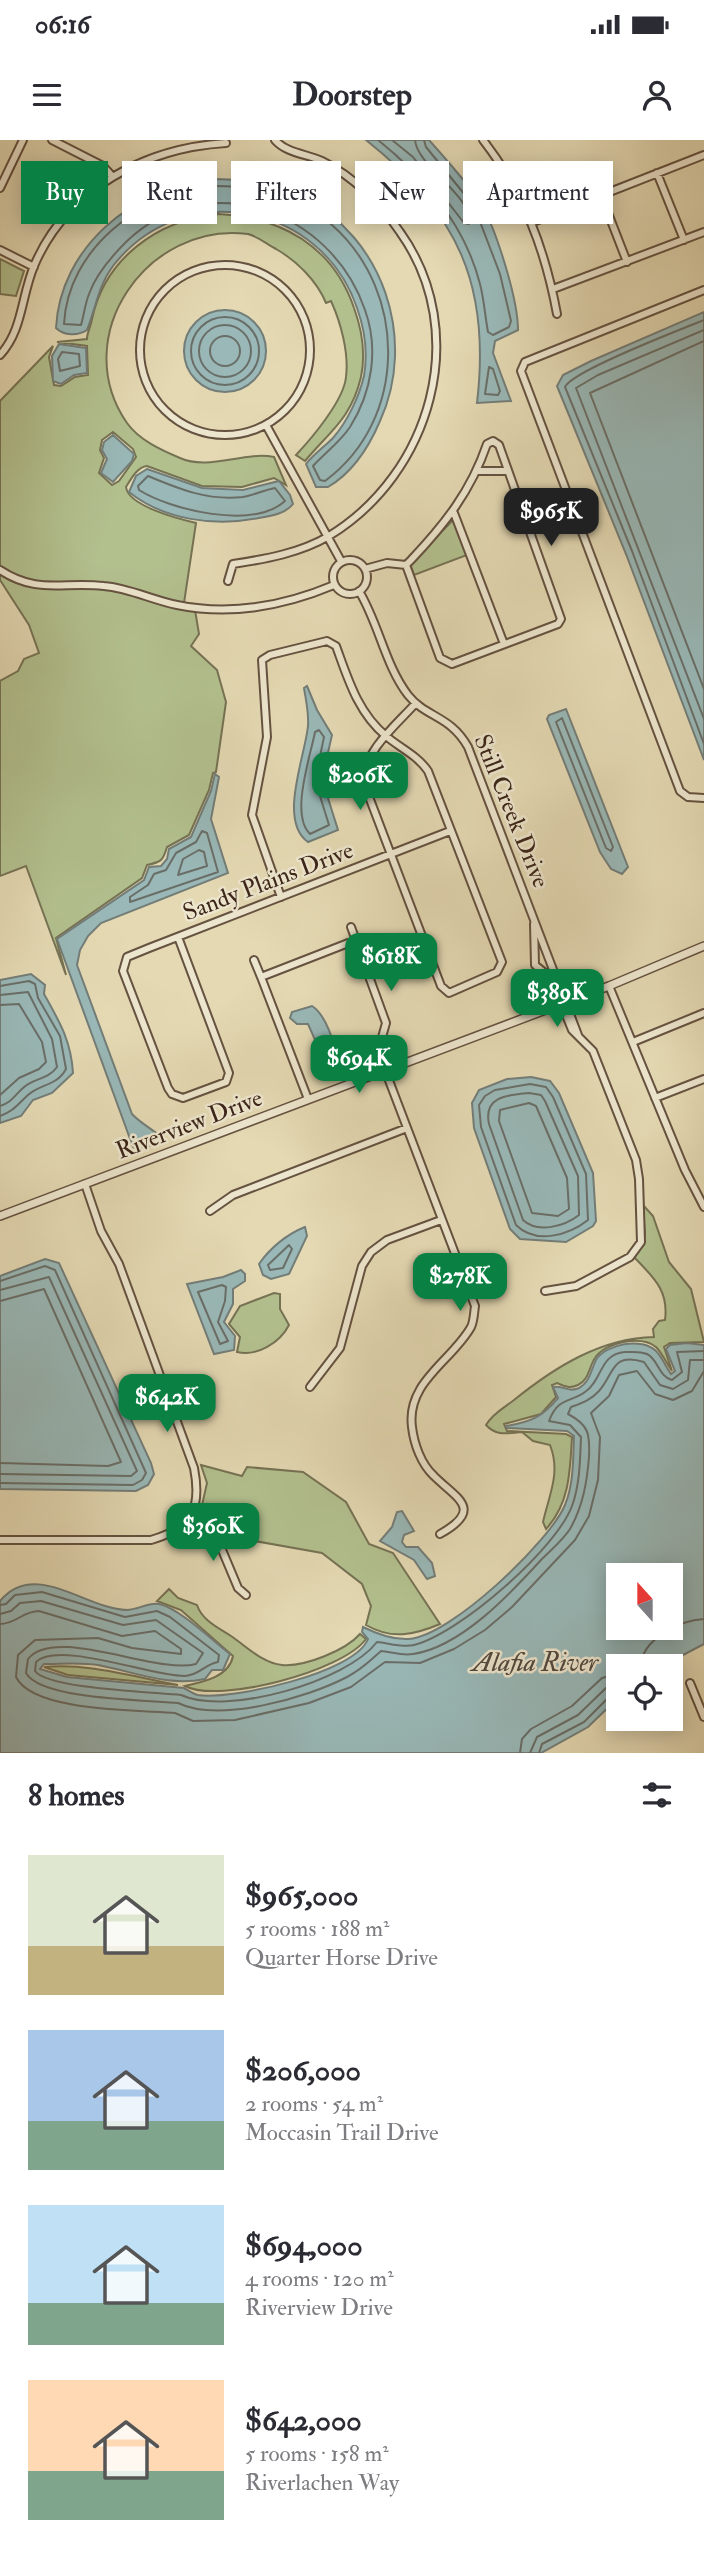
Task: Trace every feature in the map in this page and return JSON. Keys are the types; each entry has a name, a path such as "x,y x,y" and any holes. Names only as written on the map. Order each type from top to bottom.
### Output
{"street":[{"path":"0,188 23,140"},
{"path":"52,140 103,166 112,176"},
{"path":"228,581 233,564 273,557 327,537 377,498 411,453 424,424 433,386 437,348 434,317 418,263 402,233 382,208 359,186 323,162 280,146 275,140"},
{"path":"483,140 499,161"},
{"path":"0,355 12,342 18,327 34,267 60,224 80,201 112,176 167,151 226,143"},
{"path":"613,190 704,155"},
{"path":"657,173 684,240"},
{"path":"534,224 553,289 557,314"},
{"path":"613,224 628,261"},
{"path":"553,289 704,232"},
{"path":"0,250 34,267"},
{"path":"217,265 249,269 264,275 286,291 302,315 310,348 306,376 294,400 266,425 235,435 201,432 167,413 151,393 141,363 148,315 163,291 187,274 217,265"},
{"path":"704,290 525,362 521,371 680,791 688,797 704,798"},
{"path":"266,425 341,561"},
{"path":"493,440 499,445 562,614 558,624 452,664 445,663 440,658 406,565 454,513 478,471 486,444 493,440"},
{"path":"478,471 508,471"},
{"path":"454,513 504,644"},
{"path":"352,559 365,569 367,579 359,592 343,593 334,585 332,575 341,561 352,559"},
{"path":"365,569 387,562 406,565"},
{"path":"0,570 25,583 41,587 105,586 178,605 207,609 238,610 278,604 334,585"},
{"name":"Still Creek Drive","path":"359,592 375,619 397,678 415,704 452,724 468,747 547,950 563,1004"},
{"path":"281,897 252,815 267,737 262,660 270,655 327,641 336,646 359,704 386,736 412,754 428,771 502,962 498,972 449,993 441,986 363,781 367,762 386,736 415,704"},
{"name":"Sandy Plains Drive","path":"178,937 229,1073 226,1082 183,1098 172,1094 168,1088 123,971 127,957 178,937 281,897 390,855 450,831"},
{"name":"Still Creek Drive","path":"533,915 537,939 534,952"},
{"path":"351,927 386,1023 379,1048 385,1070 475,1306 471,1326 426,1378 415,1399 412,1425 419,1453 434,1477 458,1494 463,1503 462,1516 453,1527 440,1534"},
{"path":"261,977 356,940"},
{"name":"Riverview Drive","path":"0,1216 563,1004 704,947"},
{"path":"545,1291 576,1286 630,1257 641,1242 636,1160 593,1051 578,1035 551,978 535,965 534,952 547,950"},
{"path":"254,960 308,1099"},
{"path":"609,986 704,1208"},
{"path":"633,1042 704,1013"},
{"path":"656,1098 704,1079"},
{"path":"210,1211 233,1195 407,1128"},
{"path":"0,1540 151,1540 172,1534 191,1516 199,1494 194,1468 119,1264 101,1231 85,1184"},
{"path":"310,1387 340,1348 362,1266 371,1252 387,1240 441,1220"},
{"path":"191,1516 217,1538 238,1588 246,1595"},
{"path":"690,1683 704,1717"}],"green space":[{"path":"218,214 231,215 231,224 270,224 283,229 302,239 333,268 345,286 354,308 362,342 361,377 352,404 305,461 296,455 340,396 347,368 341,328 331,301 326,303 306,272 291,259 251,235 212,235 178,246 150,265 128,291 113,322 107,355 111,389 127,423 138,435 158,448 191,461 215,462 251,456 274,457 286,485 274,478 242,487 202,486 147,466 135,474 126,487 135,500 155,511 196,523 184,603 115,585 40,582 14,574 0,566 0,401 53,346 49,357 54,385 61,386 75,377 88,375 87,346 57,342 87,339 99,297 109,278 137,246 175,224 217,224","holes":["113,432 133,449 136,457 119,481 112,485 99,473 104,458 100,450 102,440"]},
{"path":"0,259 24,271 16,296 0,294"},
{"path":"454,519 467,555 414,575 410,564"},
{"path":"0,573 27,586 105,589 195,610 199,634 191,646 217,670 226,702 216,772 213,773 209,790 189,835 167,847 161,860 147,865 142,878 56,938 66,975 26,866 0,876 0,681 18,671 24,659 39,653 29,625 0,580"},
{"path":"643,1205 653,1216 669,1262 691,1289 704,1342 670,1343 664,1347 672,1371 658,1349 649,1343 633,1341 615,1344 600,1352 582,1383 572,1387 557,1383 552,1385 556,1397 541,1414 504,1424 507,1431 566,1434 572,1437 564,1497 546,1529 543,1522 554,1475 550,1445 533,1441 522,1432 499,1433 486,1425 495,1414 546,1376 580,1356 616,1343 654,1337 653,1329 659,1321 665,1320 666,1310 658,1285 634,1257 643,1243 645,1232"},
{"path":"274,1293 280,1294 280,1309 289,1325 285,1332 267,1347 252,1352 237,1352 240,1337 229,1324 240,1306"},
{"path":"201,1465 242,1476 247,1467 303,1472 346,1502 369,1544 393,1553 440,1624 403,1634 376,1630 366,1625 371,1606 362,1584 322,1553 221,1535 200,1514 207,1483"},
{"path":"169,1589 178,1598 197,1605 202,1615 215,1626 261,1658 275,1664 291,1665 313,1660 345,1646 360,1634 366,1639 353,1651 333,1662 280,1681 224,1691 185,1686 221,1674 231,1663 233,1656 181,1610 157,1601"},
{"path":"44,1667 95,1669 178,1685 68,1675"}],"water":[{"path":"366,140 429,140 447,161 391,161"},
{"path":"449,164 463,180 463,224 490,224 514,300 518,330 495,341 493,353 511,401 477,403 480,361 478,322 472,287 461,255 445,224 449,224"},
{"path":"217,180 231,180 231,213 217,212"},
{"path":"122,214 122,224 168,224 142,238 113,266 101,289 87,330 63,333 56,328 61,299 71,272 86,248"},
{"path":"279,224 340,224 354,237 372,264 386,294 393,325 395,357 391,390 380,421 365,450 352,467 328,487 316,487 306,464 338,432 356,401 364,376 364,333 357,308 339,272 313,244"},
{"path":"217,310 233,310 248,317 259,328 266,343 263,367 254,380 233,392 217,392 202,385 191,374 184,359 184,343 191,328 202,317"},
{"path":"704,312 704,760 626,554 557,386 563,375"},
{"path":"59,344 86,348 87,373 74,375 61,384 53,381 52,356"},
{"path":"113,435 134,454 132,461 113,482 101,473 107,459 102,450 104,442"},
{"path":"147,469 202,488 243,490 279,481 290,495 293,504 278,514 242,521 208,521 174,515 143,502 129,492 136,476"},
{"path":"307,686 332,735 322,779 338,830 308,842 299,832 294,804 308,726 304,688"},
{"path":"566,709 628,867 622,874 611,869 600,852 547,719 549,715"},
{"path":"215,774 219,777 211,819 228,873 101,923 88,936 80,950 77,965 132,1114 165,1141 137,1150 133,1147 57,939 144,880 149,867 161,866 167,859 169,849 191,837 211,791"},
{"path":"31,974 45,985 44,994 67,1041 73,1073 52,1093 33,1100 21,1116 0,1123 0,980"},
{"path":"312,1006 322,1016 332,1038 336,1059 330,1062 324,1060 308,1024 297,1024 290,1018 292,1012"},
{"path":"531,1077 550,1081 559,1093 593,1173 596,1221 593,1226 566,1242 520,1239 510,1229 474,1128 472,1103 479,1090 507,1079"},
{"path":"305,1227 307,1236 289,1274 271,1279 263,1275 259,1264 268,1252 279,1242"},
{"path":"45,1259 59,1263 151,1463 154,1474 148,1485 136,1491 0,1489 0,1276"},
{"path":"241,1270 245,1274 245,1281 233,1289 233,1304 224,1322 235,1336 234,1350 214,1354 187,1284 223,1277"},
{"name":"Alafia River","path":"633,1343 650,1347 658,1353 671,1374 675,1371 666,1349 670,1345 687,1343 704,1345 704,1644 683,1655 606,1654 606,1710 588,1727 541,1753 0,1753 0,1601 14,1589 44,1585 111,1608 131,1610 159,1604 176,1612 230,1654 223,1670 212,1670 205,1679 178,1681 91,1664 44,1664 40,1669 67,1677 184,1688 198,1695 237,1693 291,1682 317,1673 341,1663 358,1651 368,1639 362,1632 363,1627 397,1639 427,1634 473,1605 497,1584 540,1541 565,1505 572,1479 574,1436 567,1431 506,1426 522,1423 547,1410 558,1398 553,1387 572,1390 579,1388 588,1379 601,1354 615,1346"},
{"path":"402,1511 414,1531 404,1535 402,1542 406,1547 418,1547 432,1563 435,1576 427,1579 414,1560 380,1541 392,1527 397,1512"}]}
